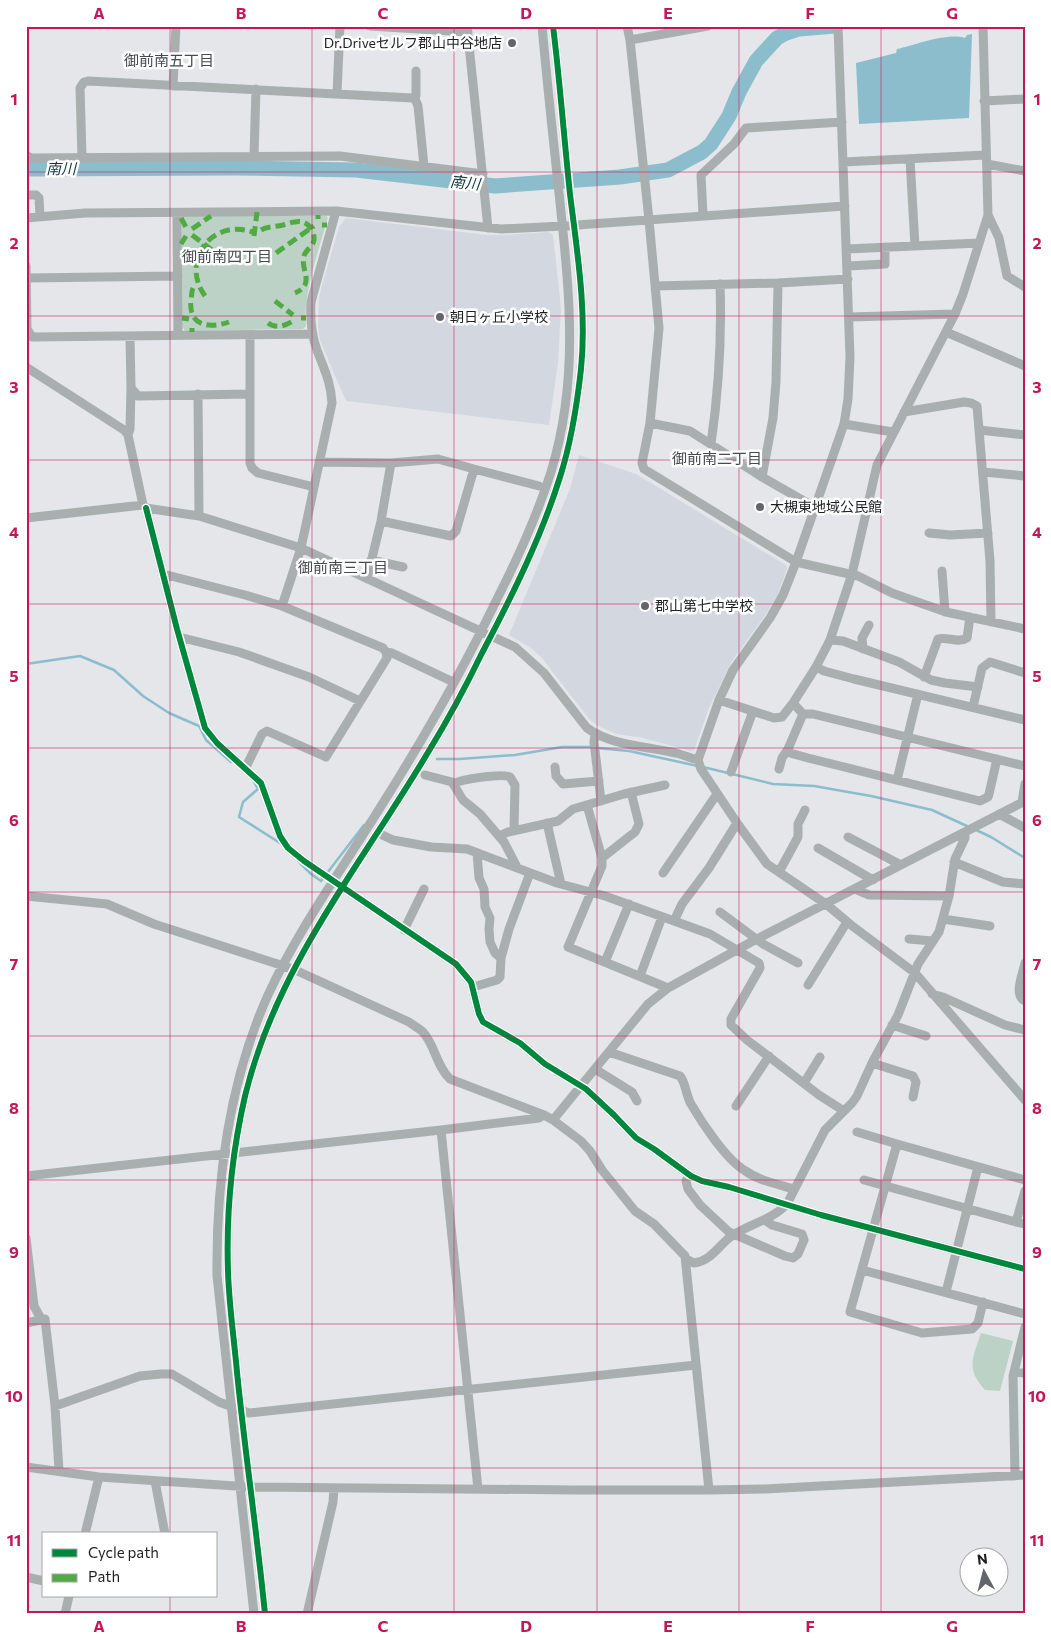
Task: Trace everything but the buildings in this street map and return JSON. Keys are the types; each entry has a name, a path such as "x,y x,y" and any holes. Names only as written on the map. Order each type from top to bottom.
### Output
{"street":[{"path":"173,86 176,26"},
{"path":"336,93 340,26"},
{"path":"370,26 467,29 488,228"},
{"path":"254,1614 217,1276 216,1229 222,1154 235,1092 253,1032 268,995 300,932 421,743 481,632 524,543 550,472 561,428 570,366 571,329 563,226 542,26"},
{"path":"265,1614 241,1410 228,1276 227,1229 234,1152 246,1095 264,1036 278,1000 310,938 431,749 491,636 534,547 561,475 572,430 581,367 582,329 574,225 553,26"},
{"path":"627,26 650,220 659,328 650,423 642,464 645,471 796,562 852,574 892,593 945,612 1025,628"},
{"path":"630,40 708,26"},
{"path":"838,26 848,266 850,376 844,424 816,508 783,595 770,618 733,670 719,700 698,760 701,768 763,860 826,904 915,973 1025,1100"},
{"path":"719,700 779,718 784,715 793,703 816,667 830,640 852,574 878,465 893,432 955,314 988,215 983,26"},
{"path":"416,71 415,98 418,106 424,166"},
{"path":"82,157 80,88 84,82 415,98"},
{"path":"254,156 256,89"},
{"path":"984,101 1025,99"},
{"path":"703,215 701,175 734,144 746,128 842,122"},
{"path":"26,155 31,158 340,156 483,174"},
{"path":"843,162 910,159 986,160 1025,171"},
{"path":"910,159 914,246"},
{"path":"26,195 36,195 39,198 40,217"},
{"path":"26,218 85,213 336,212 488,228 563,226 845,206"},
{"path":"282,606 301,548 330,412 332,397 329,379 316,349 310,325 311,302 336,212"},
{"path":"177,213 178,335"},
{"path":"988,215 999,238 1007,276 1025,287"},
{"path":"847,249 980,243"},
{"path":"848,266 885,264 885,247"},
{"path":"26,266 27,329 31,336 313,334"},
{"path":"27,278 178,276"},
{"path":"656,286 848,280"},
{"path":"762,477 773,418 776,382 778,283"},
{"path":"711,444 719,384 722,333 720,284"},
{"path":"849,317 955,314"},
{"path":"946,332 1025,366"},
{"path":"250,335 250,463 252,468 258,473 314,487"},
{"path":"128,435 130,429 131,388 130,336"},
{"path":"26,367 124,430 128,435 179,637 207,733 246,767 261,783 284,843 304,861 456,964 473,987 479,1014 483,1022 520,1043 545,1064 582,1085 636,1138 654,1149 689,1176 702,1182 729,1187 1025,1269"},
{"path":"131,388 138,396 250,394"},
{"path":"198,394 199,516"},
{"path":"904,412 954,404 972,403 977,406 990,560 991,622"},
{"path":"650,423 686,430 816,508"},
{"path":"844,424 893,432"},
{"path":"979,430 1025,435"},
{"path":"319,462 391,463 438,459 539,486"},
{"path":"367,578 381,520 391,463"},
{"path":"381,520 451,536 456,531 474,469"},
{"path":"983,472 1025,476"},
{"path":"26,518 145,506 199,516 301,548 515,648 544,673 587,728 595,734 617,742 677,753 698,760"},
{"path":"928,533 950,535 988,533"},
{"path":"371,560 404,567"},
{"path":"942,571 945,612"},
{"path":"163,574 245,594 282,606 382,648 386,652 392,653 449,680"},
{"path":"924,677 938,639 966,640 970,618"},
{"path":"863,649 862,638 869,625"},
{"path":"179,637 239,652 309,677 360,701"},
{"path":"830,640 844,641 904,665 924,677 944,683 978,687"},
{"path":"246,767 262,734 267,731 326,757 387,658 386,652"},
{"path":"973,707 982,668 988,662 1025,673"},
{"path":"816,667 824,671 1025,720"},
{"path":"897,780 918,694"},
{"path":"793,703 803,714 812,714 1025,766"},
{"path":"731,772 753,711"},
{"path":"779,769 782,758 788,749 803,714"},
{"path":"595,734 594,742 601,801"},
{"path":"788,749 790,753 799,756 980,801 990,794 997,760"},
{"path":"555,767 556,776 563,784 598,781"},
{"path":"424,775 446,780 453,784 463,800 480,814 499,836 518,868"},
{"path":"453,784 460,781 508,775 515,785 514,830"},
{"path":"26,1176 549,1117 582,1085 648,1004 668,988 736,950 1024,802 1025,784"},
{"path":"499,836 514,830 559,820 572,809 631,792 665,785"},
{"path":"602,858 637,830 639,824 631,792"},
{"path":"663,873 718,794"},
{"path":"587,805 602,858 602,866 568,947 668,988"},
{"path":"779,872 798,837 798,824 805,810"},
{"path":"999,814 1025,828"},
{"path":"547,823 561,884"},
{"path":"674,921 682,904 709,868 737,823"},
{"path":"686,1259 694,1263 706,1259 734,1235 779,1212 787,1204 825,1130 857,1096 892,1025 918,964 939,932 949,896 954,862 965,838 965,832"},
{"path":"378,833 393,840 467,849 561,884 629,904 710,934 758,963 760,967 731,1020 731,1025 747,1040 804,1084 829,1103 844,1111"},
{"path":"848,837 901,865"},
{"path":"818,848 873,880"},
{"path":"477,853 479,878 484,889 485,907 490,918 490,942 495,953 501,958"},
{"path":"954,862 1003,882 1025,884"},
{"path":"473,987 498,979 501,971 501,958 509,929 530,872"},
{"path":"404,930 424,889"},
{"path":"855,889 868,894 949,896"},
{"path":"26,896 107,904 154,924 293,970 409,1022 423,1032 442,1072 450,1079 530,1108 561,1124 590,1151 602,1170 635,1210 654,1224 682,1252 686,1259 709,1490"},
{"path":"604,962 629,904"},
{"path":"720,912 756,940 798,963"},
{"path":"640,976 662,917"},
{"path":"943,919 990,926"},
{"path":"808,984 847,922"},
{"path":"909,939 933,941"},
{"path":"1025,963 1018,993 1020,999 1025,1001"},
{"path":"932,994 944,997 1004,1025 1025,1030"},
{"path":"892,1025 926,1036"},
{"path":"609,1052 680,1076 687,1099 714,1138 734,1162 744,1171 761,1179 794,1189"},
{"path":"736,1106 769,1056"},
{"path":"804,1084 820,1057"},
{"path":"872,1063 913,1076 916,1082 913,1097"},
{"path":"595,1070 632,1092 637,1101"},
{"path":"441,1130 478,1489"},
{"path":"857,1132 1025,1180"},
{"path":"897,1144 850,1312 922,1333 972,1329 978,1323 983,1302"},
{"path":"946,1292 978,1167"},
{"path":"689,1176 686,1181 687,1187 700,1205 729,1232 785,1256 793,1258 798,1254 804,1236 772,1225 765,1220"},
{"path":"864,1180 1020,1223 1025,1191"},
{"path":"26,1238 34,1306 41,1319 45,1319 55,1406 59,1471"},
{"path":"862,1270 1025,1314"},
{"path":"26,1323 41,1319"},
{"path":"26,1467 99,1477 155,1481 251,1487 334,1488 709,1490 1020,1475 1012,1394 1014,1372 1025,1326"},
{"path":"55,1406 140,1376 161,1374 172,1374 219,1402 248,1413 696,1365"},
{"path":"1014,1372 1025,1373"},
{"path":"85,1532 99,1477"},
{"path":"155,1481 165,1532"},
{"path":"307,1614 333,1502 334,1488"},
{"path":"26,1577 42,1581"},
{"path":"65,1614 69,1598"}],"shaded area":[{"name":"朝日ヶ丘小学校","path":"346,218 488,235 549,232 553,235 561,308 558,363 549,425 346,401 320,340 318,325 319,298 322,285 339,227"},
{"name":"郡山第七中学校","path":"579,455 636,474 786,565 787,569 777,596 732,661 709,708 694,750 691,751 643,738 617,734 598,726 590,720 541,657 531,648 509,635 570,489"}],"green space":[{"path":"182,216 328,217 309,286 305,314 306,326 303,329 185,331 182,326"},
{"path":"981,1333 1013,1341 1000,1391 985,1390 973,1369 973,1356"}],"water":[{"path":"972,34 969,118 859,124 856,63 896,53 897,49 931,40 950,37 965,38 967,35"}],"waterway":[{"name":"南川","path":"26,169 235,168 356,170 495,186 620,177 668,170 702,152 711,144 729,116 739,92 756,61 777,38 799,29 835,26"},
{"path":"26,664 80,656 114,670 143,696 169,713 199,726 206,740 231,762"},
{"path":"437,759 515,755 562,747 592,747"},
{"path":"597,748 629,751 698,766"},
{"path":"703,767 773,784 814,786 871,796 932,810 969,827"},
{"path":"254,782 258,789 243,802 239,817 280,843"},
{"path":"300,863 321,881 364,825"},
{"path":"974,829 1025,858"}],"marked path":[{"path":"254,236 257,212"},
{"path":"192,229 211,216"},
{"path":"181,218 187,229"},
{"path":"261,230 299,221 306,223 313,232 314,240 303,261 306,276 305,285 295,293"},
{"path":"322,225 327,225"},
{"path":"276,253 314,226"},
{"path":"205,296 198,282 196,269 199,256 205,245 214,236 226,231 240,229 255,233"},
{"path":"192,235 212,250"},
{"path":"181,244 186,236"},
{"path":"193,288 191,309 196,320 207,325 229,322"},
{"path":"275,301 293,315"},
{"path":"182,318 189,319"},
{"path":"301,318 306,318"},
{"path":"268,323 274,326 281,326 293,321"}],"cycle path":[{"path":"265,1614 230,1309 229,1205 240,1117 259,1048 278,1002 324,916 404,791 457,702 525,566 544,522 564,464 578,396 583,347 583,325 578,259 553,26"},
{"path":"146,508 205,728 217,743 261,783 280,836 288,848 304,861 456,964 471,982 479,1014 483,1022 520,1043 545,1064 586,1089 636,1138 691,1176 702,1181 729,1187 821,1215 1025,1269"}],"place":[{"name":"Dr.Driveセルフ郡山中谷地店","path":"512,43"},
{"name":"朝日ヶ丘小学校","path":"440,317"},
{"name":"大槻東地域公民館","path":"760,507"},
{"name":"郡山第七中学校","path":"645,606"}],"district":[{"name":"御前南五丁目","path":"169,61"},
{"name":"御前南四丁目","path":"227,257"},
{"name":"御前南二丁目","path":"717,459"},
{"name":"御前南三丁目","path":"343,568"}]}
